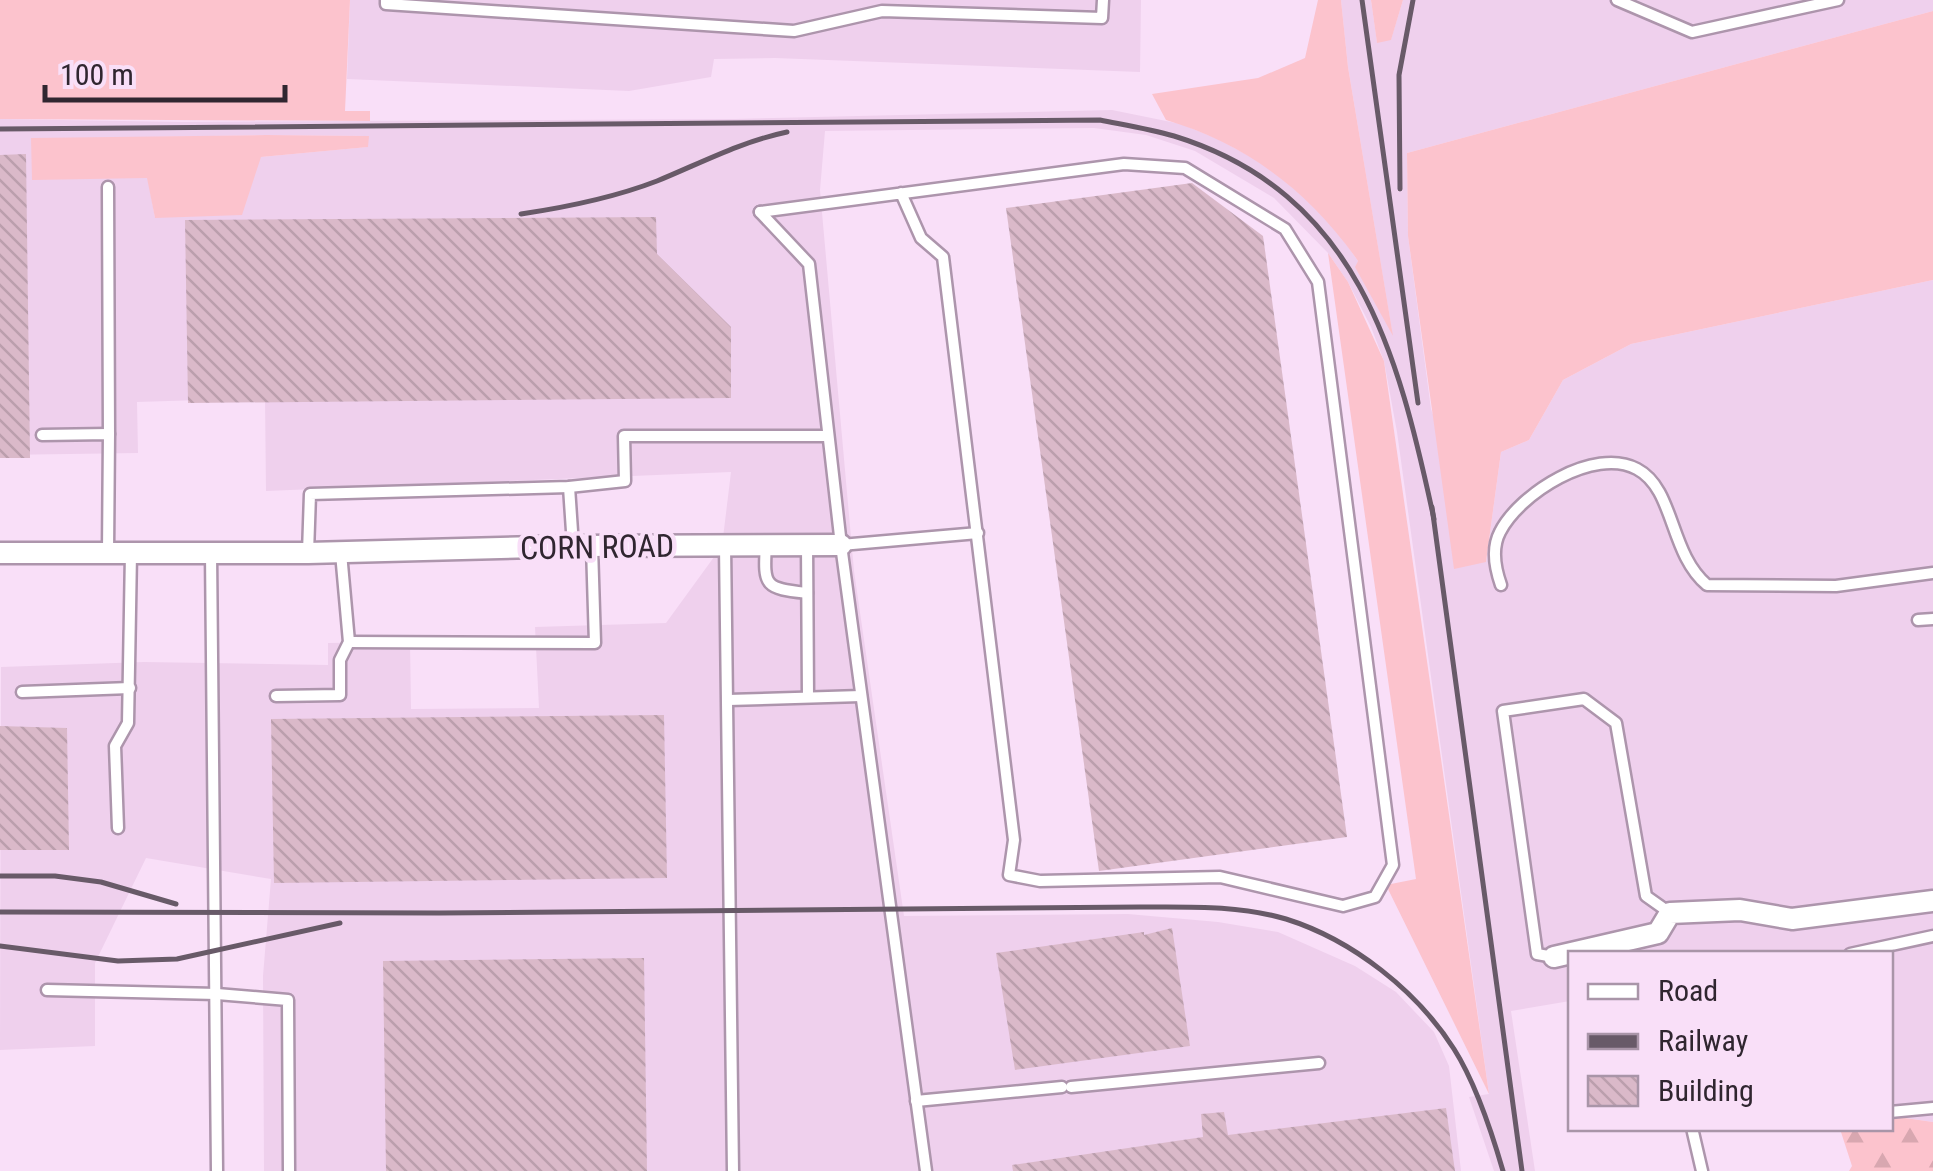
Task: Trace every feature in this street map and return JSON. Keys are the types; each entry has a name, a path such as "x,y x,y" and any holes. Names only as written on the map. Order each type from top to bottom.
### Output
{"street":[{"name":"CORN ROAD","path":"0,553 308,554 583,546 841,545"},
{"path":"1579,951 1658,932 1670,912 1740,910 1792,919 1933,902"},
{"path":"1554,957 1568,954"}],"lane":[{"path":"386,0 386,4 794,32 882,12 1102,18 1103,0"},
{"path":"1617,0 1692,32 1838,0"},
{"path":"901,193 921,238 943,256 1014,840 1009,875 1040,881 1220,877 1343,906 1375,897 1393,865 1318,282 1285,229 1185,168 1124,164 901,193 760,212 808,264 841,545 926,1171"},
{"path":"108,188 108,552"},
{"path":"42,436 109,434"},
{"path":"308,554 310,494 569,487 625,481 624,436 828,436"},
{"path":"1500,585 1495,569 1499,534 1519,504 1554,480 1601,464 1638,469 1653,482 1682,555 1692,573 1707,585 1836,586 1933,573"},
{"path":"349,642 595,643 583,546 569,487"},
{"path":"841,545 978,533"},
{"path":"766,545 764,576 770,586 807,593"},
{"path":"807,545 808,698"},
{"path":"725,546 733,1171"},
{"path":"118,828 116,746 128,723 131,552"},
{"path":"276,696 340,695 340,660 349,642 341,552"},
{"path":"211,553 217,1171"},
{"path":"1918,620 1933,619"},
{"path":"22,692 130,688"},
{"path":"728,700 861,696"},
{"path":"1554,957 1537,954 1503,710 1584,700 1616,723 1646,896 1670,912"},
{"path":"1859,951 1933,936"},
{"path":"47,990 216,994 288,1000 289,1171"},
{"path":"916,1101 1319,1063"},
{"path":"1893,1112 1933,1108"},
{"path":"1693,1131 1702,1171"}],"shaded area":[{"path":"350,0 1141,0 1140,72 775,58 714,59 711,77 629,91 347,79"},
{"path":"1341,0 1371,0 1377,42 1391,39 1403,0 1933,0 1933,11 1407,153 1408,236 1431,409 1486,562 1501,452 1529,440 1563,380 1631,344 1933,280 1933,1122 1893,1116 1893,951 1568,951 1568,1001 1511,1011 1535,1171 1494,1171 1469,1097 1489,1094 1397,432 1384,361 1371,327 1328,253 1274,198 1195,151 1146,135 1094,128 825,131 820,190 854,571 904,916 1128,914 1218,922 1278,932 1355,966 1396,992 1434,1032 1449,1066 1461,1171 264,1171 263,976 271,879 146,858 95,963 95,1046 0,1050 1,667 144,662 328,665 328,643 410,642 411,709 539,708 535,627 666,623 722,546 731,472 266,491 265,398 137,402 138,453 0,455 0,119 183,122 735,119 1112,110 1181,124 1262,163 1310,201 1336,230 1358,261 1356,267 1392,331 1348,67","holes":["368,136 367,147 261,157 155,218 148,178 31,139"]}],"green space":[{"path":"0,0 350,0 345,111 370,111 370,121 0,119"},
{"path":"1318,0 1341,0 1348,67 1393,336 1355,267 1358,261 1319,213 1298,192 1250,157 1166,120 1152,94 1258,78 1305,58"},
{"path":"1371,0 1403,0 1391,40 1377,43"},
{"path":"1933,11 1933,280 1631,344 1563,380 1529,440 1501,452 1486,562 1454,569 1408,236 1407,153"},
{"path":"369,136 368,147 261,157 242,215 155,218 147,178 32,180 31,138"},
{"path":"1328,253 1348,282 1384,361 1489,1094 1386,885 1416,879"},
{"path":"1893,1116 1933,1122 1933,1171 1849,1171 1852,1166 1841,1131 1893,1131"}],"building":[{"path":"26,154 30,458 0,458 0,155"},
{"path":"1192,183 1263,236 1347,837 1099,871 1006,208"},
{"path":"656,217 657,254 731,327 731,398 188,403 185,220"},
{"path":"664,715 667,878 274,883 271,719"},
{"path":"0,726 67,728 69,850 0,850"},
{"path":"1172,928 1190,1046 1015,1070 996,953"},
{"path":"644,958 647,1171 386,1171 383,961"},
{"path":"1446,1108 1455,1171 1013,1171 1012,1165 1203,1137 1201,1114 1224,1112 1228,1135"}],"railway":[{"path":"1362,0 1418,403"},
{"path":"1400,189 1399,75 1413,0"},
{"path":"0,129 1100,120 1174,136 1237,162 1287,197 1328,238 1360,287 1384,340 1404,397 1434,519"},
{"path":"521,214 624,192 737,147 787,132"},
{"path":"1432,507 1522,1171"},
{"path":"0,876 55,876 101,882 176,904"},
{"path":"0,912 1176,907 1250,911 1286,919 1335,940 1381,970 1422,1007 1454,1049 1469,1077 1503,1171"},
{"path":"0,946 118,961 177,959 340,923"}]}
